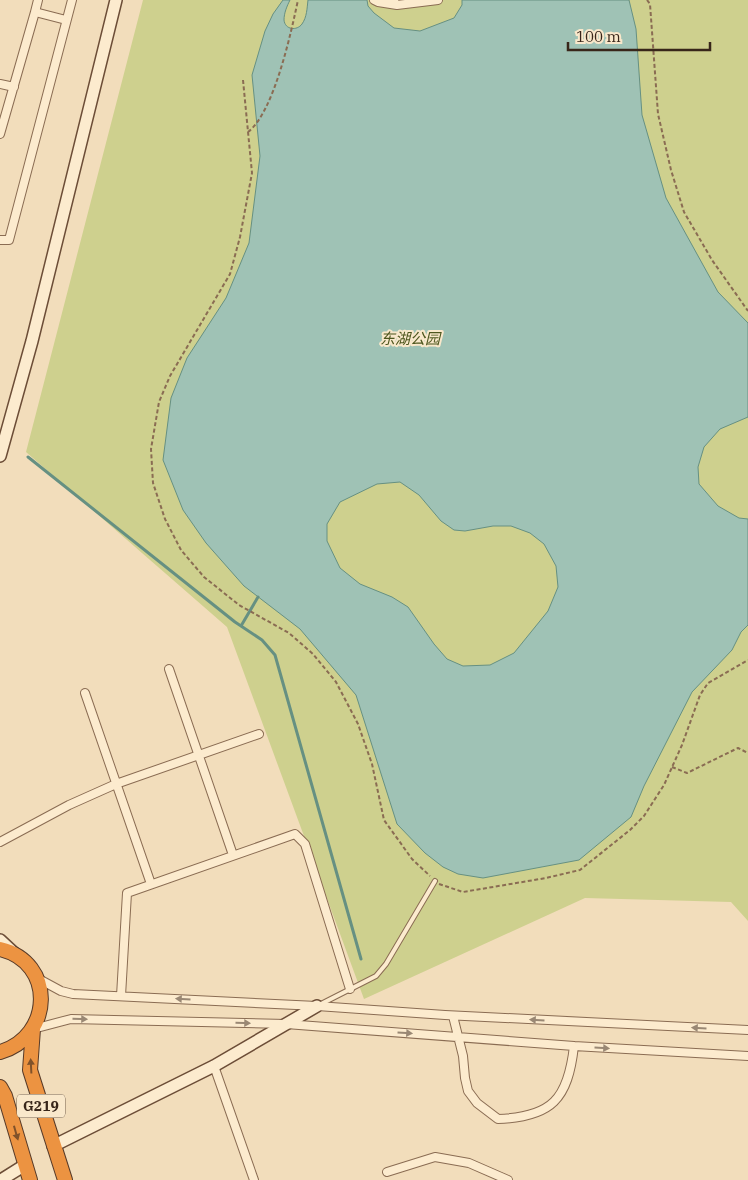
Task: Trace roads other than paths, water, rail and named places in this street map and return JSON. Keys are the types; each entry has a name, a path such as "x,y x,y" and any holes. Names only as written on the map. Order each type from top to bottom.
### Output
{"highway":[{"name":"G219","path":"0,949 19,957 29,966 36,978 41,995 40,1013 33,1029 23,1041 10,1049 0,1052"},
{"name":"G219","path":"33,1029 30,1070 64,1180"},
{"name":"G219","path":"0,1087 5,1096 30,1180"}],"main road":[{"path":"0,456 32,341 116,0"},
{"path":"0,940 19,957"},
{"path":"53,1146 214,1066 317,1006"},
{"path":"1,1180 25,1164"}],"street":[{"path":"0,134 38,0"},
{"path":"0,240 9,240 72,0"},
{"path":"374,0 378,2 438,0"},
{"path":"35,12 66,20"},
{"path":"0,84 14,87"},
{"path":"168,669 233,855"},
{"path":"85,694 151,884"},
{"path":"0,842 69,804 116,784 259,734"},
{"path":"120,996 127,893 295,834 304,844 350,989"},
{"path":"36,978 61,991 73,994 317,1006 453,1016 748,1030"},
{"path":"453,1016 463,1056 468,1091 478,1103 498,1119 532,1116 555,1103 571,1071 574,1046"},
{"path":"33,1029 71,1019 286,1024 574,1046 748,1056"},
{"path":"214,1066 254,1180"},
{"path":"386,1172 435,1158 469,1163 508,1180"}],"lane":[{"path":"317,1006 376,976 386,964 436,881"}],"waterway":[{"path":"28,457 235,622 262,640 275,655 361,959"},
{"path":"241,626 258,597"}],"park label":[{"name":"东湖公园","path":"410,338"}]}
